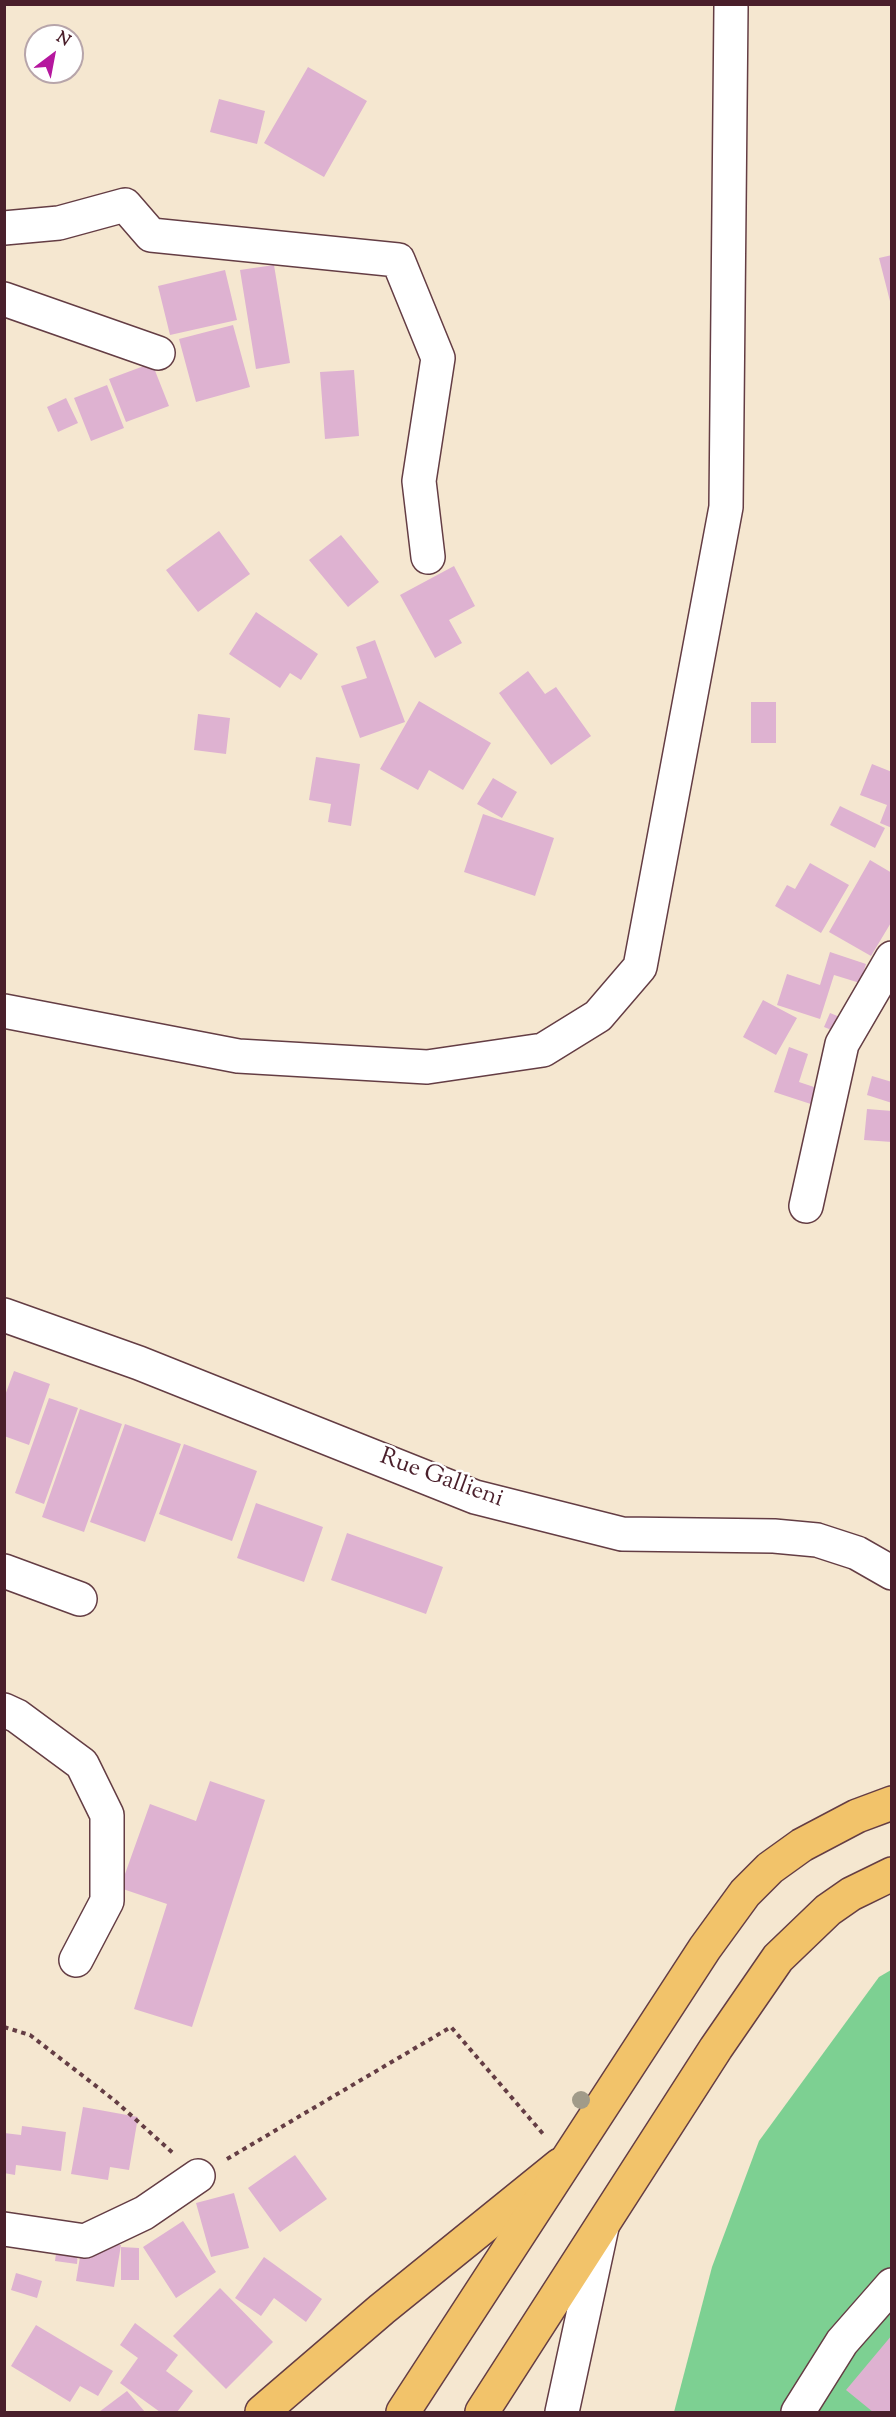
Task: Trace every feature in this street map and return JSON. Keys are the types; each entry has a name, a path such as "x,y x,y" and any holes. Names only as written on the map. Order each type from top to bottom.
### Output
{"main road":[{"path":"403,2412 717,1929 745,1893 770,1868 801,1845 857,1816 891,1803"},
{"path":"482,2412 758,1984 778,1958 828,1910 851,1894 891,1874"},
{"path":"262,2412 382,2309 566,2160"}],"street":[{"path":"4,1011 238,1056 427,1067 543,1050 598,1016 640,966 726,507 731,7"},
{"path":"4,228 59,223 125,205 151,235 398,260 438,358 419,481 428,558"},
{"path":"4,299 158,353"},
{"path":"806,1206 842,1044 891,958"},
{"name":"Rue Gallieni","path":"4,1315 139,1364 475,1497 622,1534 774,1536 817,1540 857,1553 891,1573"},
{"path":"4,1571 80,1599"},
{"path":"4,1710 17,1716 82,1764 107,1815 106,1901 76,1960"},
{"path":"4,2229 85,2241 144,2213 198,2176"},
{"path":"562,2412 602,2226"},
{"path":"798,2412 842,2342 891,2285"}],"path":[{"path":"4,2026 30,2035 114,2100 198,2176 451,2027 566,2160"}],"green space":[{"path":"891,1970 891,2412 674,2412 712,2267 759,2141 879,1977"}],"building":[{"path":"308,67 367,101 324,177 264,143"},
{"path":"219,99 265,111 257,144 210,132"},
{"path":"892,255 892,305 891,305 879,258"},
{"path":"274,265 290,363 256,369 240,270"},
{"path":"225,270 237,320 170,335 158,286"},
{"path":"233,325 250,387 196,402 179,339"},
{"path":"152,363 169,406 126,422 109,379"},
{"path":"354,370 359,436 325,439 320,372"},
{"path":"107,385 124,428 91,441 74,398"},
{"path":"66,398 78,423 58,432 47,407"},
{"path":"219,531 250,574 198,612 166,570"},
{"path":"341,535 379,582 348,607 309,560"},
{"path":"454,566 475,606 449,620 462,643 435,658 400,595"},
{"path":"256,612 318,654 301,680 290,673 280,688 229,654"},
{"path":"375,640 405,722 360,738 341,686 367,678 356,647"},
{"path":"528,671 545,694 556,687 591,736 551,765 499,693"},
{"path":"419,701 491,743 463,790 429,770 418,790 380,769"},
{"path":"751,702 776,702 776,743 751,743"},
{"path":"198,714 230,718 226,754 194,750"},
{"path":"316,757 360,764 351,826 328,822 331,804 309,800"},
{"path":"872,764 892,772 892,828 880,823 887,805 860,795"},
{"path":"493,778 517,792 502,818 477,804"},
{"path":"840,806 885,828 875,848 830,825"},
{"path":"483,814 554,838 535,896 464,872"},
{"path":"870,860 892,873 892,921 871,956 829,932"},
{"path":"810,863 849,885 821,933 775,906 787,885 795,889"},
{"path":"830,952 866,964 860,983 834,975 820,1019 777,1005 787,974 820,985"},
{"path":"763,1000 797,1018 776,1055 743,1037"},
{"path":"830,1013 852,1022 847,1036 824,1027"},
{"path":"789,1047 808,1054 799,1082 826,1091 820,1107 774,1092"},
{"path":"872,1076 892,1082 892,1103 867,1095"},
{"path":"867,1109 892,1111 892,1142 864,1140"},
{"path":"14,1371 50,1384 29,1445 4,1436 4,1398"},
{"path":"49,1398 78,1408 44,1504 15,1493"},
{"path":"80,1409 122,1424 84,1532 42,1517"},
{"path":"125,1424 181,1444 145,1542 90,1522"},
{"path":"184,1444 257,1471 232,1541 159,1514"},
{"path":"256,1503 323,1527 304,1582 237,1558"},
{"path":"347,1533 443,1567 426,1614 331,1580"},
{"path":"210,1781 265,1800 192,2027 134,2009 167,1904 120,1888 150,1804 196,1821"},
{"path":"83,2107 138,2117 129,2170 110,2167 108,2180 71,2174"},
{"path":"22,2126 66,2132 61,2171 16,2165 15,2175 4,2173 4,2133 21,2135"},
{"path":"295,2155 327,2199 280,2232 248,2188"},
{"path":"234,2193 249,2248 211,2257 196,2203"},
{"path":"183,2221 216,2272 176,2298 143,2247"},
{"path":"58,2238 79,2240 77,2264 55,2261"},
{"path":"83,2239 121,2245 114,2287 76,2281"},
{"path":"121,2247 139,2248 139,2280 121,2280"},
{"path":"264,2257 322,2299 306,2322 274,2298 261,2316 235,2298"},
{"path":"16,2273 42,2281 37,2298 11,2290"},
{"path":"220,2288 273,2342 226,2389 173,2336"},
{"path":"135,2323 178,2355 166,2371 193,2391 177,2412 160,2412 120,2383 138,2358 120,2345"},
{"path":"36,2325 113,2371 98,2396 80,2386 70,2402 11,2366"},
{"path":"892,2335 892,2412 873,2412 846,2390"},
{"path":"127,2391 145,2412 99,2412"}]}
